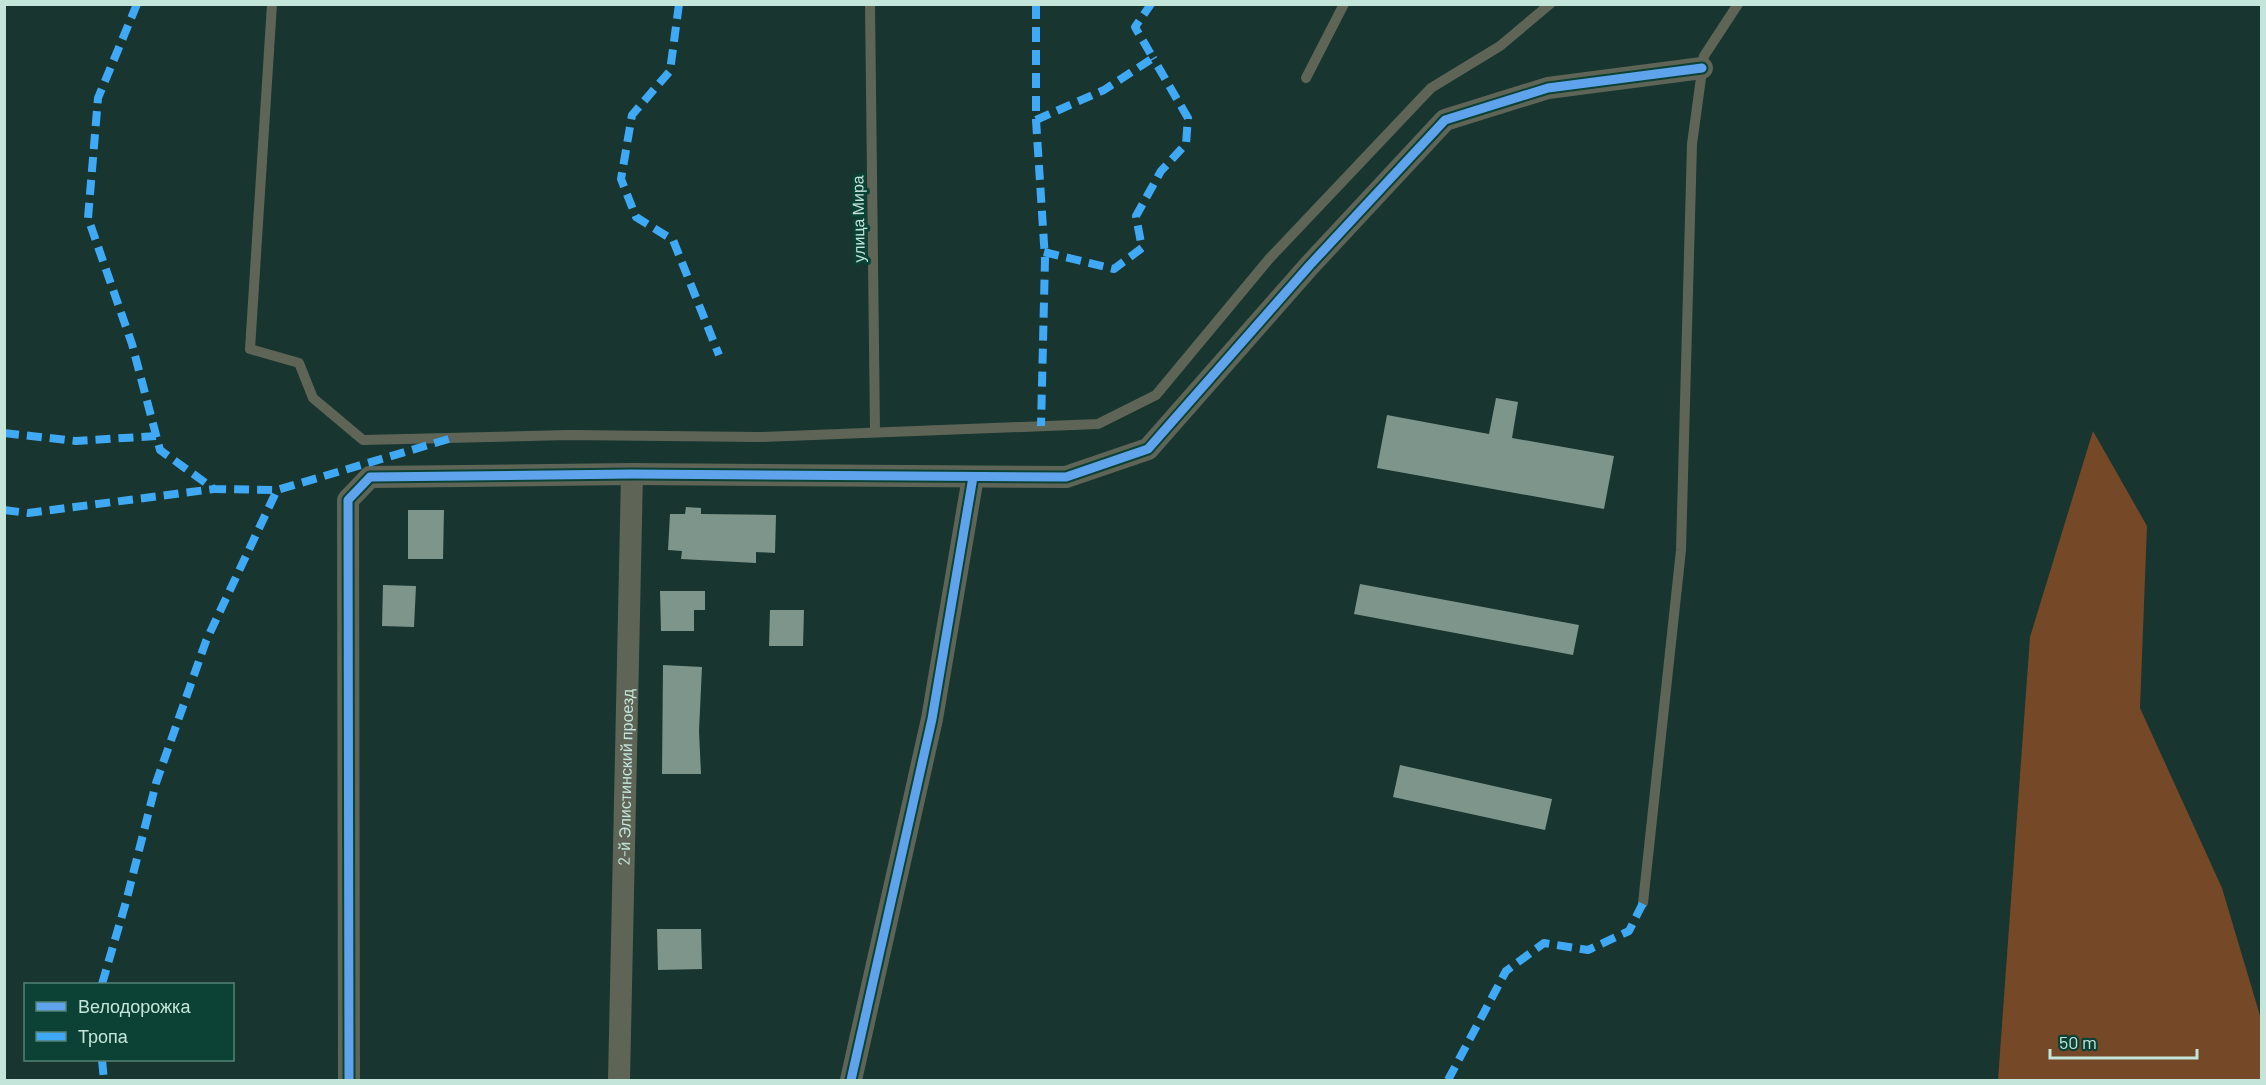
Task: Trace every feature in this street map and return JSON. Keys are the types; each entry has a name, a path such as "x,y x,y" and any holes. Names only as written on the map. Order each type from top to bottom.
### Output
{"street":[{"path":"350,1080 348,500 370,477 632,474 1066,477 1148,449 1310,265 1445,120 1548,88 1702,68"},
{"name":"2-й Элистинский проезд","path":"619,1080 632,474"},
{"path":"851,1080 932,719 973,477"}],"lane":[{"path":"272,4 250,349 299,363 313,398 363,440 569,435 759,437 1098,424 1156,395 1269,259 1431,88 1500,46 1550,4"},
{"name":"улица Мира","path":"870,4 875,432"},
{"path":"1306,78 1344,4"},
{"path":"1643,903 1681,550 1692,144 1704,56 1738,4"}],"shaded area":[{"path":"2093,431 2147,526 2140,708 2222,888 2261,1019 2261,1080 1998,1080 2030,637"}],"building":[{"path":"1496,398 1518,402 1512,438 1614,456 1604,509 1377,468 1387,415 1489,434"},
{"path":"686,507 701,508 701,514 776,515 775,553 756,552 756,563 681,559 682,551 668,550 670,514 685,514"},
{"path":"408,510 444,510 443,559 408,559"},
{"path":"1360,584 1579,625 1573,655 1354,614"},
{"path":"383,585 416,586 414,627 382,626"},
{"path":"660,591 705,591 705,610 694,610 694,631 661,631"},
{"path":"770,610 804,610 803,646 769,646"},
{"path":"663,665 702,667 699,731 701,774 662,774"},
{"path":"1400,765 1552,799 1545,830 1393,797"},
{"path":"657,929 701,929 702,969 658,970"}],"marked path":[{"path":"137,4 98,98 88,218 132,344 160,450 214,489 277,490 452,438"},
{"path":"679,4 670,71 632,115 621,179 636,217 673,240 719,355"},
{"path":"1036,4 1036,120 1045,259 1041,426"},
{"path":"1036,120 1104,90 1153,58 1135,27 1151,4"},
{"path":"1044,252 1114,269 1142,248 1136,216 1161,171 1186,144 1188,118 1153,58"},
{"path":"4,433 76,441 156,436"},
{"path":"4,510 28,513 214,489"},
{"path":"102,983 126,902 156,783 206,641 277,490"},
{"path":"1448,1080 1506,971 1544,943 1588,950 1629,931 1643,903"},
{"path":"102,1061 104,1080"}],"cycle path":[{"path":"349,1080 348,500 370,477 632,474 1066,477 1148,449 1310,265 1445,120 1548,88 1702,68"},
{"path":"851,1080 932,719 973,477"}]}
